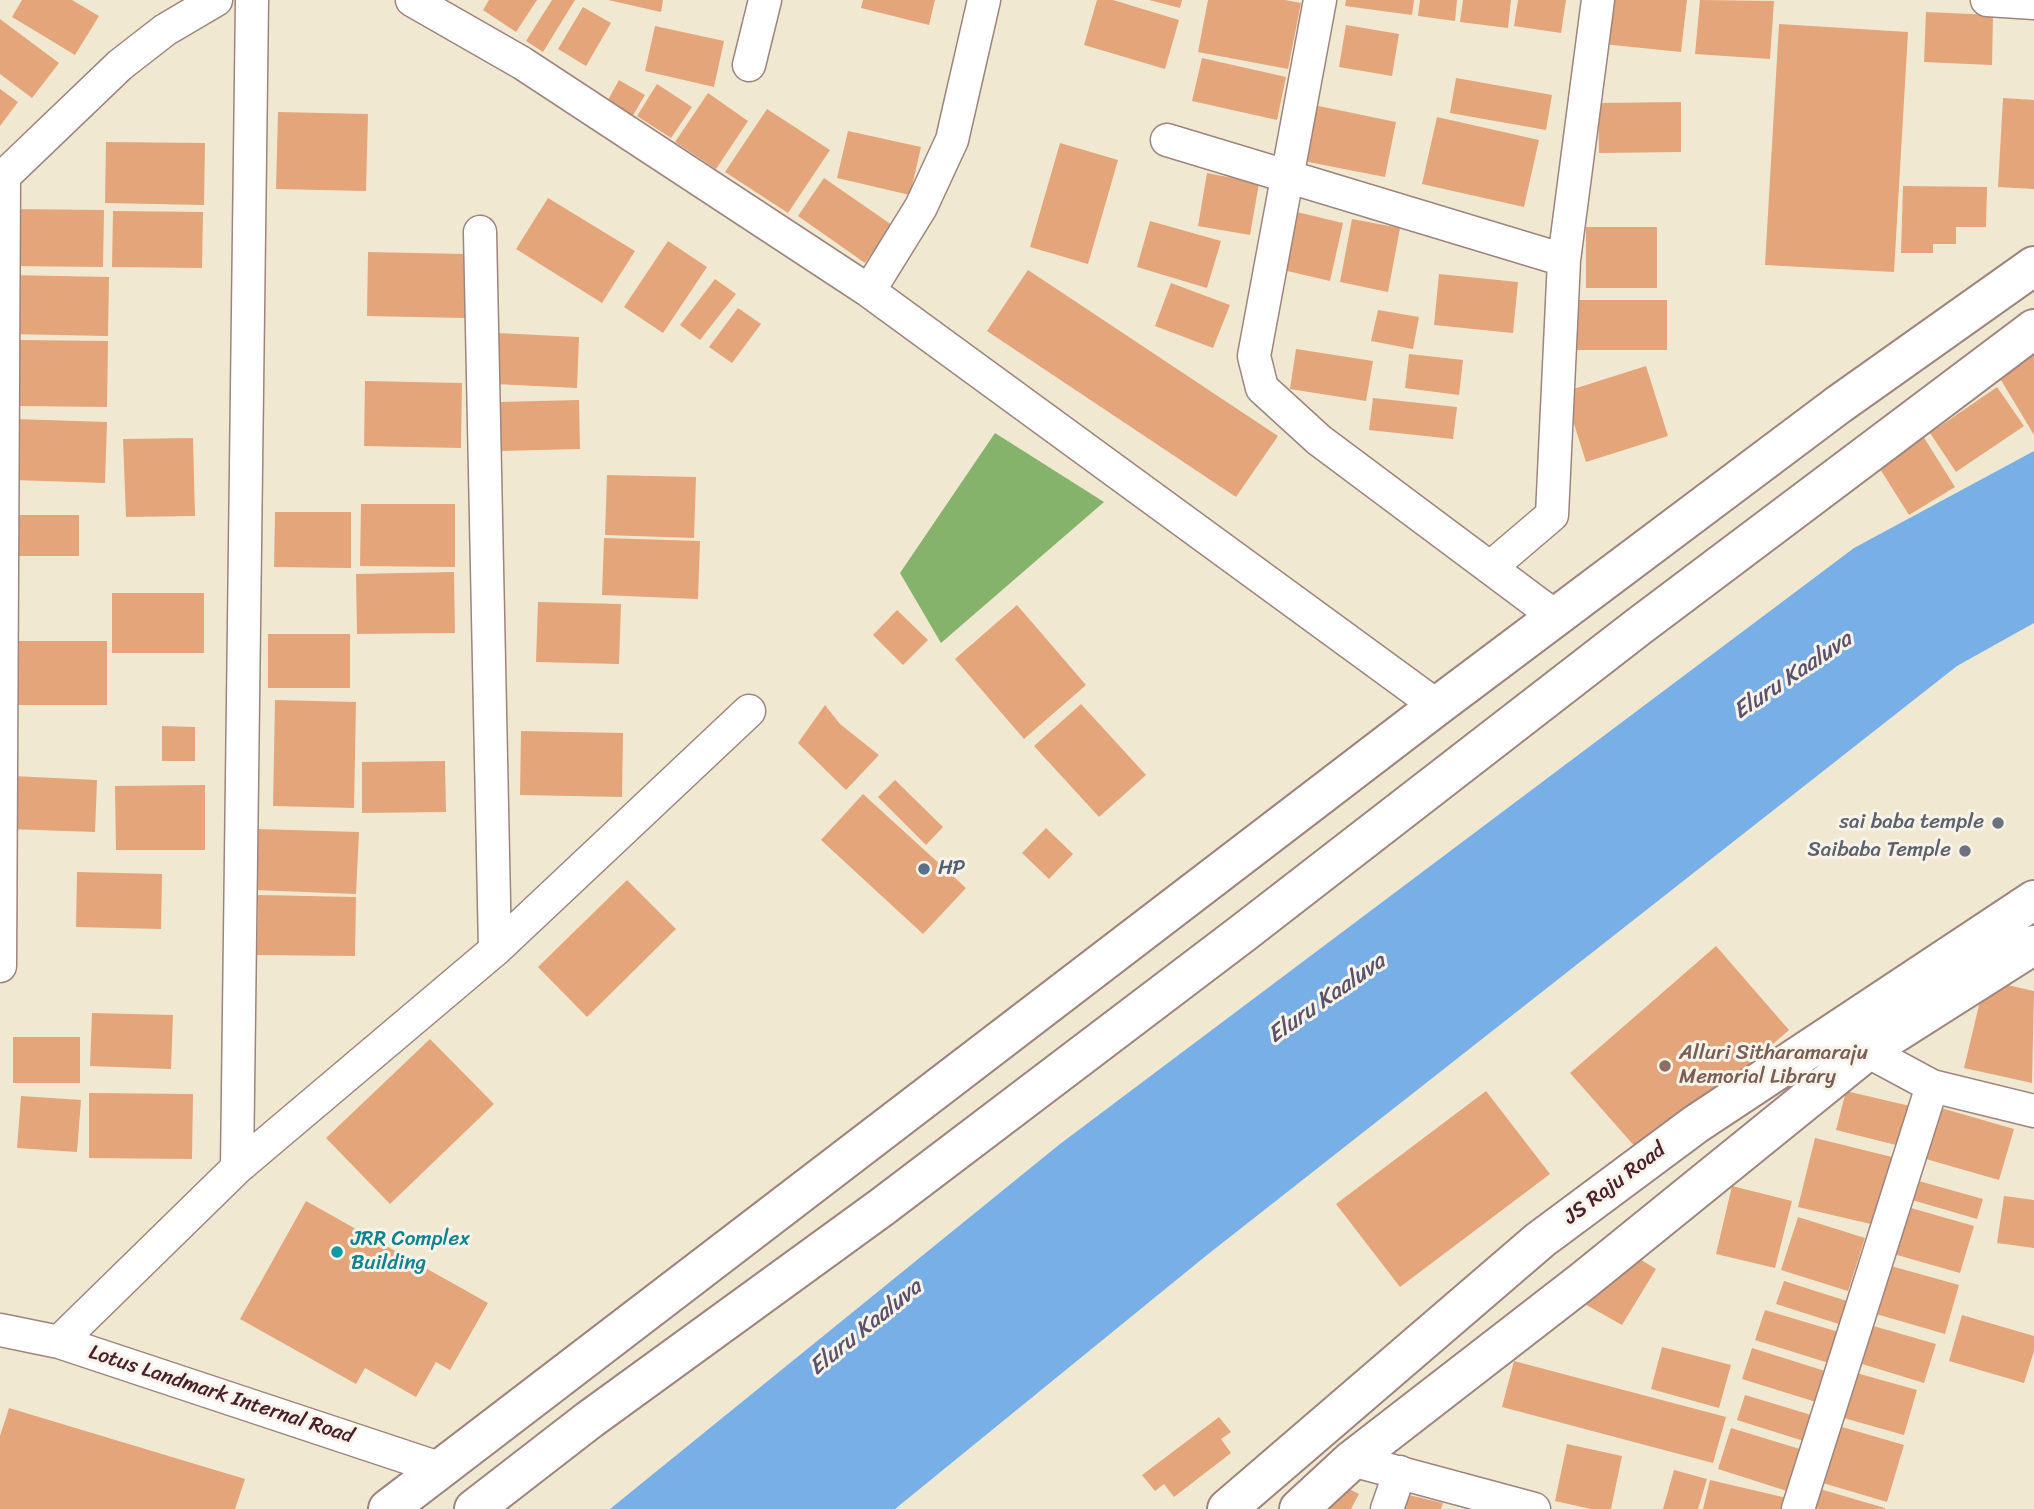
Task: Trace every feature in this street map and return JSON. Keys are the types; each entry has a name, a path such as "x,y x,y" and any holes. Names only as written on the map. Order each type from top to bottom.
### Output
{"main road":[{"path":"388,1509 1437,706 1838,405 2034,266"},
{"path":"474,1509 589,1420 893,1199 1244,933 1639,627 2034,330"},
{"name":"JS Raju Road","path":"1227,1509 1540,1240 1696,1124 2034,900"},
{"path":"1299,1509 1352,1460 1583,1281 1867,1051 2034,945"}],"street":[{"path":"0,966 2,179 120,65 165,30 216,0"},
{"path":"237,1168 252,0"},
{"path":"412,0 522,63 869,291 1437,706"},
{"path":"749,65 765,0"},
{"path":"869,291 921,207 952,140 984,0"},
{"path":"1320,0 1254,356 1262,388 1320,440 1556,617"},
{"path":"1491,567 1552,515 1564,260 1598,0"},
{"path":"1987,0 2034,2"},
{"path":"1167,140 1564,260"},
{"path":"480,232 495,950"},
{"path":"59,1342 237,1168 495,950 749,711"},
{"path":"1821,1040 1867,1051 1932,1086 2034,1111"},
{"path":"1798,1509 1932,1086"},
{"name":"Lotus Landmark Internal Road","path":"0,1330 59,1342 439,1468"},
{"path":"1352,1460 1534,1509"},
{"path":"1387,1509 1401,1472"}],"green space":[{"path":"995,433 1104,502 941,643 900,573"}],"water":[{"name":"Eluru Kaaluva","path":"2034,451 2034,623 1957,666 1207,1255 895,1509 610,1509 1060,1144 1854,548"}],"building":[{"path":"22,0 72,0 99,16 75,55 12,17"},
{"path":"489,0 537,0 516,32 483,10"},
{"path":"552,0 575,0 543,52 526,41"},
{"path":"608,0 663,0 661,12"},
{"path":"863,0 935,0 929,25 861,8"},
{"path":"1097,0 1113,0 1179,20 1165,69 1084,45"},
{"path":"1149,0 1182,0 1180,8"},
{"path":"1208,0 1285,0 1301,3 1288,69 1198,52"},
{"path":"1346,0 1414,0 1412,15 1345,6"},
{"path":"1420,0 1457,0 1455,21 1418,16"},
{"path":"1463,0 1511,0 1508,28 1460,22"},
{"path":"1518,0 1566,0 1561,33 1514,26"},
{"path":"1608,0 1687,0 1681,52 1603,44"},
{"path":"1700,0 1774,1 1770,59 1695,54"},
{"path":"583,7 611,23 586,66 558,49"},
{"path":"1926,12 1993,15 1992,65 1924,62"},
{"path":"0,19 59,63 32,98 0,74"},
{"path":"1779,24 1908,32 1894,272 1765,265"},
{"path":"1346,25 1399,34 1392,76 1339,67"},
{"path":"655,26 724,41 714,87 645,71"},
{"path":"1202,58 1286,77 1277,120 1192,101"},
{"path":"1456,78 1552,95 1546,130 1450,113"},
{"path":"619,80 645,95 628,124 603,109"},
{"path":"657,84 692,107 671,138 637,116"},
{"path":"0,89 18,102 0,126"},
{"path":"708,93 748,121 716,169 675,142"},
{"path":"2003,98 2034,100 2034,189 1998,187"},
{"path":"1681,102 1681,152 1599,153 1598,103"},
{"path":"1309,104 1396,122 1385,177 1298,160"},
{"path":"767,109 830,150 788,213 725,172"},
{"path":"278,112 368,114 366,191 276,189"},
{"path":"1437,117 1539,140 1524,207 1422,184"},
{"path":"848,131 921,147 910,195 837,178"},
{"path":"106,142 205,143 204,205 105,203"},
{"path":"1060,143 1118,160 1088,264 1030,247"},
{"path":"1207,173 1259,183 1250,235 1198,226"},
{"path":"824,178 892,225 865,263 798,216"},
{"path":"1903,186 1987,187 1986,227 1956,227 1956,244 1933,244 1933,253 1901,253"},
{"path":"548,198 635,251 602,303 516,249"},
{"path":"10,209 104,210 103,267 9,266"},
{"path":"113,211 203,212 202,268 112,267"},
{"path":"1297,212 1343,223 1330,281 1283,270"},
{"path":"1352,219 1400,228 1388,292 1340,282"},
{"path":"1150,221 1221,241 1207,288 1137,267"},
{"path":"1586,227 1657,227 1657,288 1586,288"},
{"path":"668,241 707,267 663,333 624,307"},
{"path":"368,252 466,254 465,318 367,316"},
{"path":"1028,270 1278,436 1236,497 987,331"},
{"path":"1439,274 1518,282 1513,333 1434,325"},
{"path":"9,275 109,277 108,336 8,334"},
{"path":"715,279 736,294 700,340 680,325"},
{"path":"1171,283 1230,305 1213,348 1155,326"},
{"path":"1576,300 1667,300 1667,350 1576,350"},
{"path":"738,308 761,324 732,363 709,347"},
{"path":"1378,310 1419,317 1413,349 1371,341"},
{"path":"497,333 579,337 577,388 495,384"},
{"path":"19,340 108,341 107,407 19,406"},
{"path":"2034,348 2034,435 1995,370"},
{"path":"1296,349 1373,361 1366,401 1290,389"},
{"path":"1409,354 1463,360 1459,395 1405,388"},
{"path":"1646,366 1668,436 1586,462 1564,392"},
{"path":"365,381 462,383 461,448 364,446"},
{"path":"1997,387 2024,426 1956,472 1930,433"},
{"path":"1373,398 1457,407 1453,439 1369,430"},
{"path":"579,400 580,449 499,451 498,402"},
{"path":"15,419 107,422 105,483 13,480"},
{"path":"1916,425 1955,487 1909,515 1870,453"},
{"path":"193,438 195,516 126,517 123,439"},
{"path":"607,475 696,477 694,538 605,535"},
{"path":"361,504 455,504 455,567 360,566"},
{"path":"275,512 351,512 351,568 274,567"},
{"path":"8,515 79,515 79,556 8,556"},
{"path":"604,538 700,541 698,599 602,595"},
{"path":"454,572 455,633 357,634 356,574"},
{"path":"112,593 204,593 204,653 112,653"},
{"path":"538,602 621,604 619,664 536,662"},
{"path":"1017,605 1086,685 1024,739 955,659"},
{"path":"897,610 928,640 903,665 873,635"},
{"path":"268,634 350,634 350,688 268,688"},
{"path":"9,641 107,641 107,705 9,705"},
{"path":"275,700 356,702 354,808 273,806"},
{"path":"1081,704 1146,775 1099,817 1034,746"},
{"path":"825,705 840,724 879,755 846,790 798,743"},
{"path":"162,726 195,727 195,761 162,761"},
{"path":"521,731 623,733 622,797 520,795"},
{"path":"445,761 446,812 362,813 362,762"},
{"path":"12,776 97,780 95,832 9,829"},
{"path":"895,780 943,827 926,845 878,797"},
{"path":"205,785 205,850 116,850 115,786"},
{"path":"863,794 966,888 923,934 821,840"},
{"path":"1046,828 1073,854 1049,879 1022,853"},
{"path":"257,829 359,832 356,894 255,890"},
{"path":"77,872 162,874 161,929 76,927"},
{"path":"627,880 676,929 587,1017 538,967"},
{"path":"258,895 356,897 355,956 257,955"},
{"path":"1716,946 1789,1030 1644,1157 1570,1073"},
{"path":"1985,980 2034,991 2032,1083 1964,1068"},
{"path":"92,1013 173,1015 171,1069 90,1066"},
{"path":"13,1037 80,1037 80,1083 13,1083"},
{"path":"430,1039 494,1104 390,1204 326,1138"},
{"path":"1486,1091 1550,1174 1400,1287 1336,1204"},
{"path":"1846,1091 1910,1106 1900,1146 1836,1130"},
{"path":"89,1093 193,1094 192,1159 89,1158"},
{"path":"21,1096 81,1100 77,1152 17,1148"},
{"path":"1934,1106 2014,1129 1999,1180 1919,1157"},
{"path":"1815,1138 1892,1157 1875,1225 1798,1207"},
{"path":"1908,1178 1983,1199 1977,1219 1902,1197"},
{"path":"1732,1186 1792,1201 1775,1268 1716,1254"},
{"path":"2004,1196 2034,1200 2034,1248 1997,1243"},
{"name":"JRR Complex Building","path":"306,1201 488,1303 450,1370 436,1362 416,1397 365,1368 356,1384 240,1319"},
{"path":"1904,1206 1974,1226 1960,1273 1890,1253"},
{"path":"1798,1217 1865,1238 1848,1291 1781,1270"},
{"path":"1633,1255 1656,1269 1622,1325 1583,1303"},
{"path":"1891,1266 1959,1285 1945,1334 1876,1314"},
{"path":"1784,1281 1853,1303 1845,1326 1776,1304"},
{"path":"1765,1310 1842,1333 1832,1364 1755,1340"},
{"path":"1962,1315 2034,1336 2034,1351 2024,1383 1949,1361"},
{"path":"1870,1325 1936,1344 1924,1383 1859,1363"},
{"path":"1662,1347 1731,1365 1719,1408 1651,1389"},
{"path":"1752,1348 1825,1371 1816,1402 1742,1379"},
{"path":"1514,1361 1726,1417 1713,1463 1502,1407"},
{"path":"1846,1370 1917,1390 1904,1435 1833,1415"},
{"path":"1745,1395 1818,1417 1810,1443 1737,1420"},
{"path":"9,1408 245,1479 235,1509 0,1509 0,1436"},
{"path":"1219,1417 1231,1432 1221,1439 1231,1453 1174,1497 1164,1484 1155,1491 1142,1475"},
{"path":"1832,1424 1904,1445 1887,1502 1816,1481"},
{"path":"1731,1428 1803,1450 1790,1492 1718,1469"},
{"path":"1567,1444 1622,1456 1611,1509 1591,1509 1555,1501"},
{"path":"1674,1470 1707,1479 1698,1509 1663,1509"},
{"path":"1710,1480 1787,1498 1785,1509 1703,1509"},
{"path":"1336,1482 1359,1494 1351,1509 1322,1509"},
{"path":"1813,1487 1885,1508 1885,1509 1806,1509"},
{"path":"1400,1493 1443,1503 1441,1509 1396,1509"}],"place":[{"name":"sai baba temple","path":"1998,823"},
{"name":"Saibaba Temple","path":"1965,851"},
{"name":"HP","path":"924,869"},
{"name":"Alluri Sitharamaraju Memorial Library","path":"1665,1066"},
{"name":"JRR Complex Building","path":"337,1252"}]}
